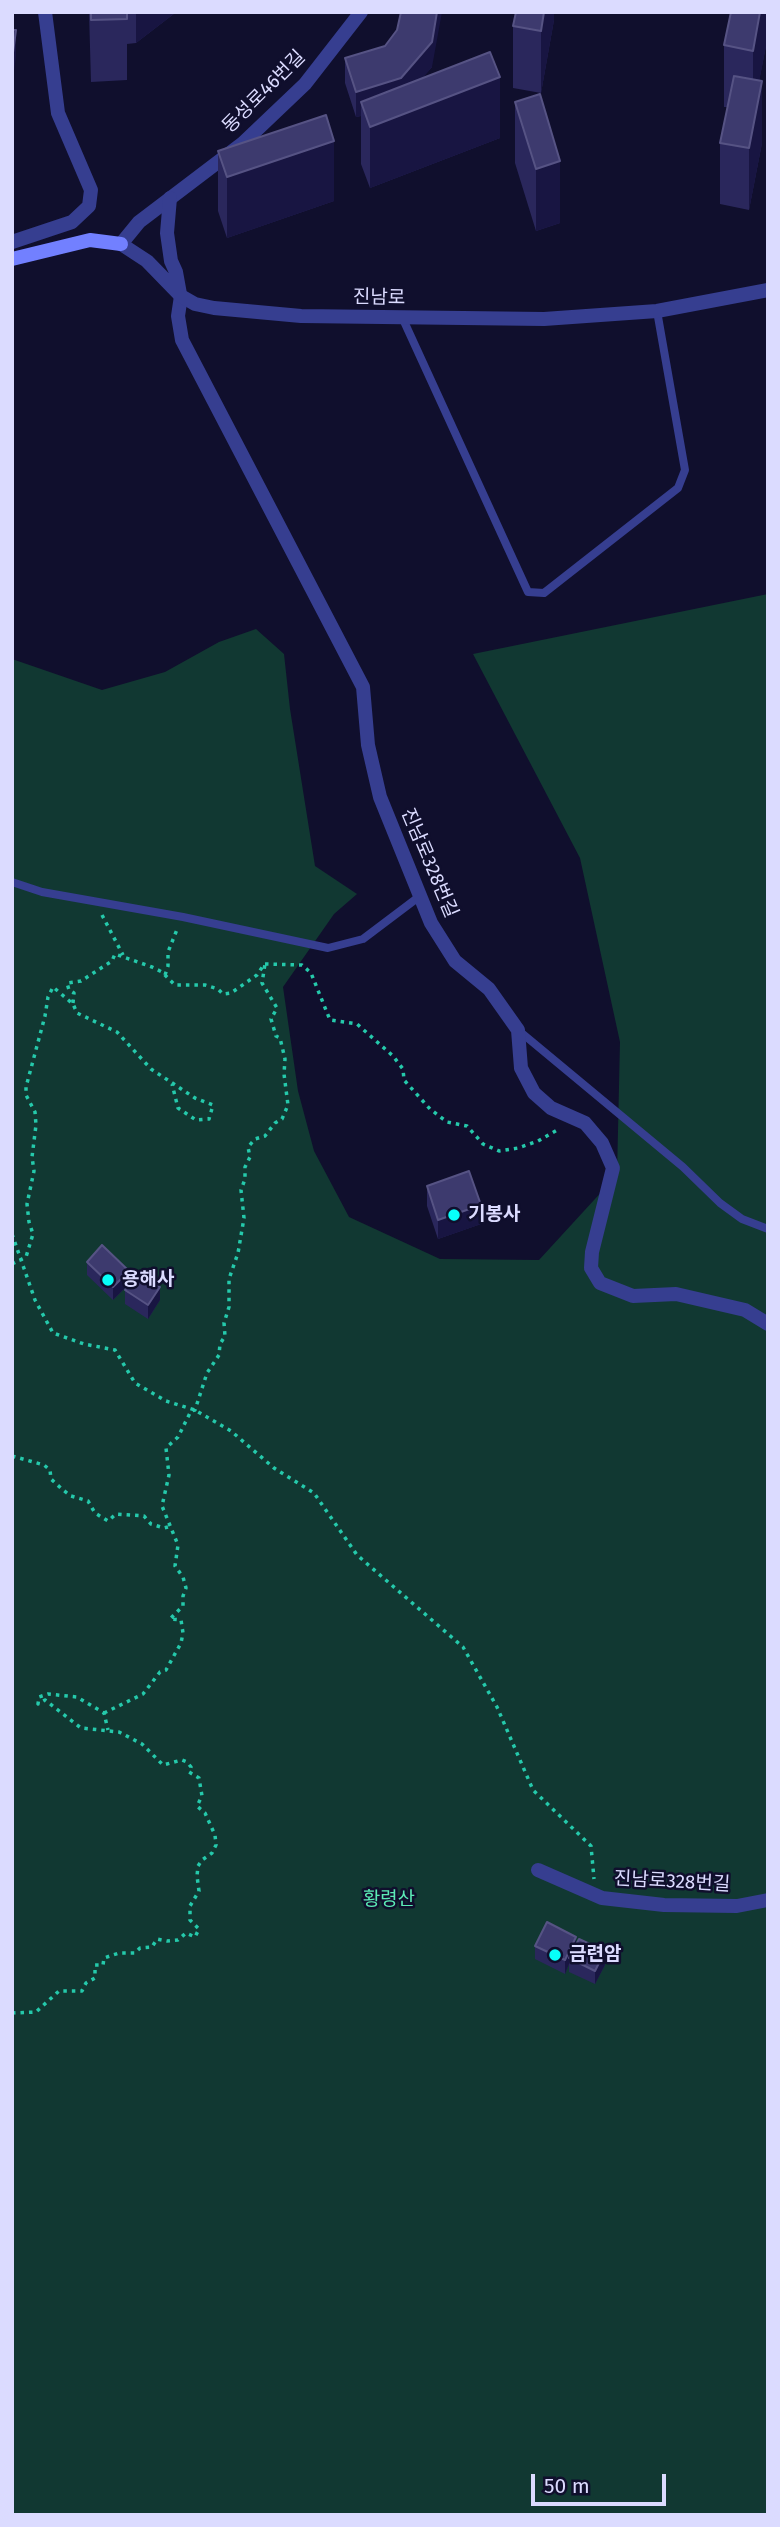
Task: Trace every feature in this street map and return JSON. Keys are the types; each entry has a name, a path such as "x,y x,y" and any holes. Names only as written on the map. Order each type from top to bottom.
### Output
{"main road":[{"name":"진남로","path":"12,259 90,240 121,244"}],"street":[{"path":"12,242 72,222 89,206 91,190 58,113 45,12"},
{"name":"동성로46번길","path":"121,244 139,222 243,143 305,84 361,12"},
{"name":"진남로328번길","path":"170,198 167,233 171,261 181,296 178,316 182,340 363,687 368,744 380,797 431,923 455,961 489,989 518,1030"},
{"name":"진남로","path":"121,244 147,261 181,296 205,306 301,316 544,319 657,311 768,290"},
{"path":"518,1030 521,1068 534,1093 551,1108 585,1123 602,1143 613,1168 592,1252 592,1268 600,1283 633,1296 676,1294 744,1310 768,1324"},
{"name":"진남로328번길","path":"538,1870 602,1898 664,1905 737,1906 768,1900"}],"lane":[{"path":"402,317 528,592 544,593 678,488 685,470 657,311"},
{"path":"12,882 42,891 328,948 363,939 420,896"},
{"path":"518,1030 683,1167 720,1203 742,1219 768,1229"}],"path":[{"path":"97,900 104,923 124,956"},
{"path":"165,975 168,952 183,917"},
{"path":"73,1004 74,993 69,990 67,984 81,981 112,961 115,954 152,967 175,985 205,985 218,989 223,995 231,993 257,975 265,964"},
{"path":"265,964 302,965 311,973 330,1020 357,1024 393,1056 402,1069 404,1080 429,1109 447,1122 467,1126 483,1144 499,1151 518,1148 538,1141 558,1129 585,1123"},
{"path":"104,1713 143,1694 160,1672 166,1670 181,1643 181,1620 170,1619 183,1606 186,1588 183,1577 175,1566 178,1545 162,1506 169,1475 166,1448 178,1437 191,1412 195,1410 207,1373 219,1355 225,1336 229,1279 244,1218 241,1190 245,1167 250,1157 248,1147 255,1139 265,1136 275,1123 282,1119 288,1105 285,1059 280,1038 276,1036 271,1019 277,1008 262,983 265,964"},
{"path":"12,1264 26,1257 33,1234 27,1204 34,1171 36,1125 35,1112 26,1095 26,1087 48,997 53,987 73,1004 77,1013 117,1032 151,1069 195,1098 212,1105 209,1119 196,1119 178,1108 172,1084"},
{"path":"12,1234 35,1300 53,1334 115,1350 135,1383 166,1401 195,1410 231,1432 274,1468 314,1493 357,1555 463,1647 497,1707 533,1790 591,1846 595,1895"},
{"path":"12,1456 44,1465 50,1470 51,1479 63,1490 88,1501 95,1513 108,1521 116,1514 126,1514 144,1516 151,1524 169,1527"},
{"path":"12,2012 36,2012 59,1991 82,1991 86,1983 95,1978 95,1965 103,1965 104,1958 152,1947 157,1939 178,1940 186,1933 195,1937 199,1930 190,1920 190,1906 199,1891 198,1866 212,1853 216,1845 215,1835 205,1813 197,1806 202,1796 199,1778 189,1772 191,1766 182,1760 163,1765 142,1744 120,1732 81,1728 45,1700 38,1704 38,1697 48,1694 77,1697 104,1713 108,1730"}],"green space":[{"name":"황령산","path":"768,594 768,2515 12,2515 12,659 102,690 165,672 219,642 256,629 284,654 315,866 357,894 334,914 283,987 298,1091 314,1151 349,1217 440,1259 539,1260 617,1175 620,1042 580,858 473,654"}],"building":[{"path":"91,12 127,12 127,19 91,20"},
{"path":"401,12 437,12 432,42 401,78 356,92 345,58 385,46 397,30"},
{"path":"516,12 544,12 541,31 513,26"},
{"path":"731,12 760,12 753,51 724,45"},
{"path":"12,30 16,30 12,60"},
{"path":"490,52 500,77 370,127 361,102"},
{"path":"734,76 762,81 749,148 720,143"},
{"path":"540,94 560,161 536,169 515,102"},
{"path":"326,115 334,141 227,177 218,151"},
{"path":"469,1171 481,1205 438,1220 427,1186"},
{"path":"102,1245 129,1271 113,1287 87,1262"},
{"path":"136,1272 160,1287 148,1305 125,1290"},
{"path":"547,1922 576,1937 565,1960 535,1946"},
{"path":"579,1939 605,1951 595,1971 569,1958"}],"place":[{"name":"기봉사","path":"454,1215"},
{"name":"용해사","path":"108,1280"},
{"name":"금련암","path":"555,1955"}]}
